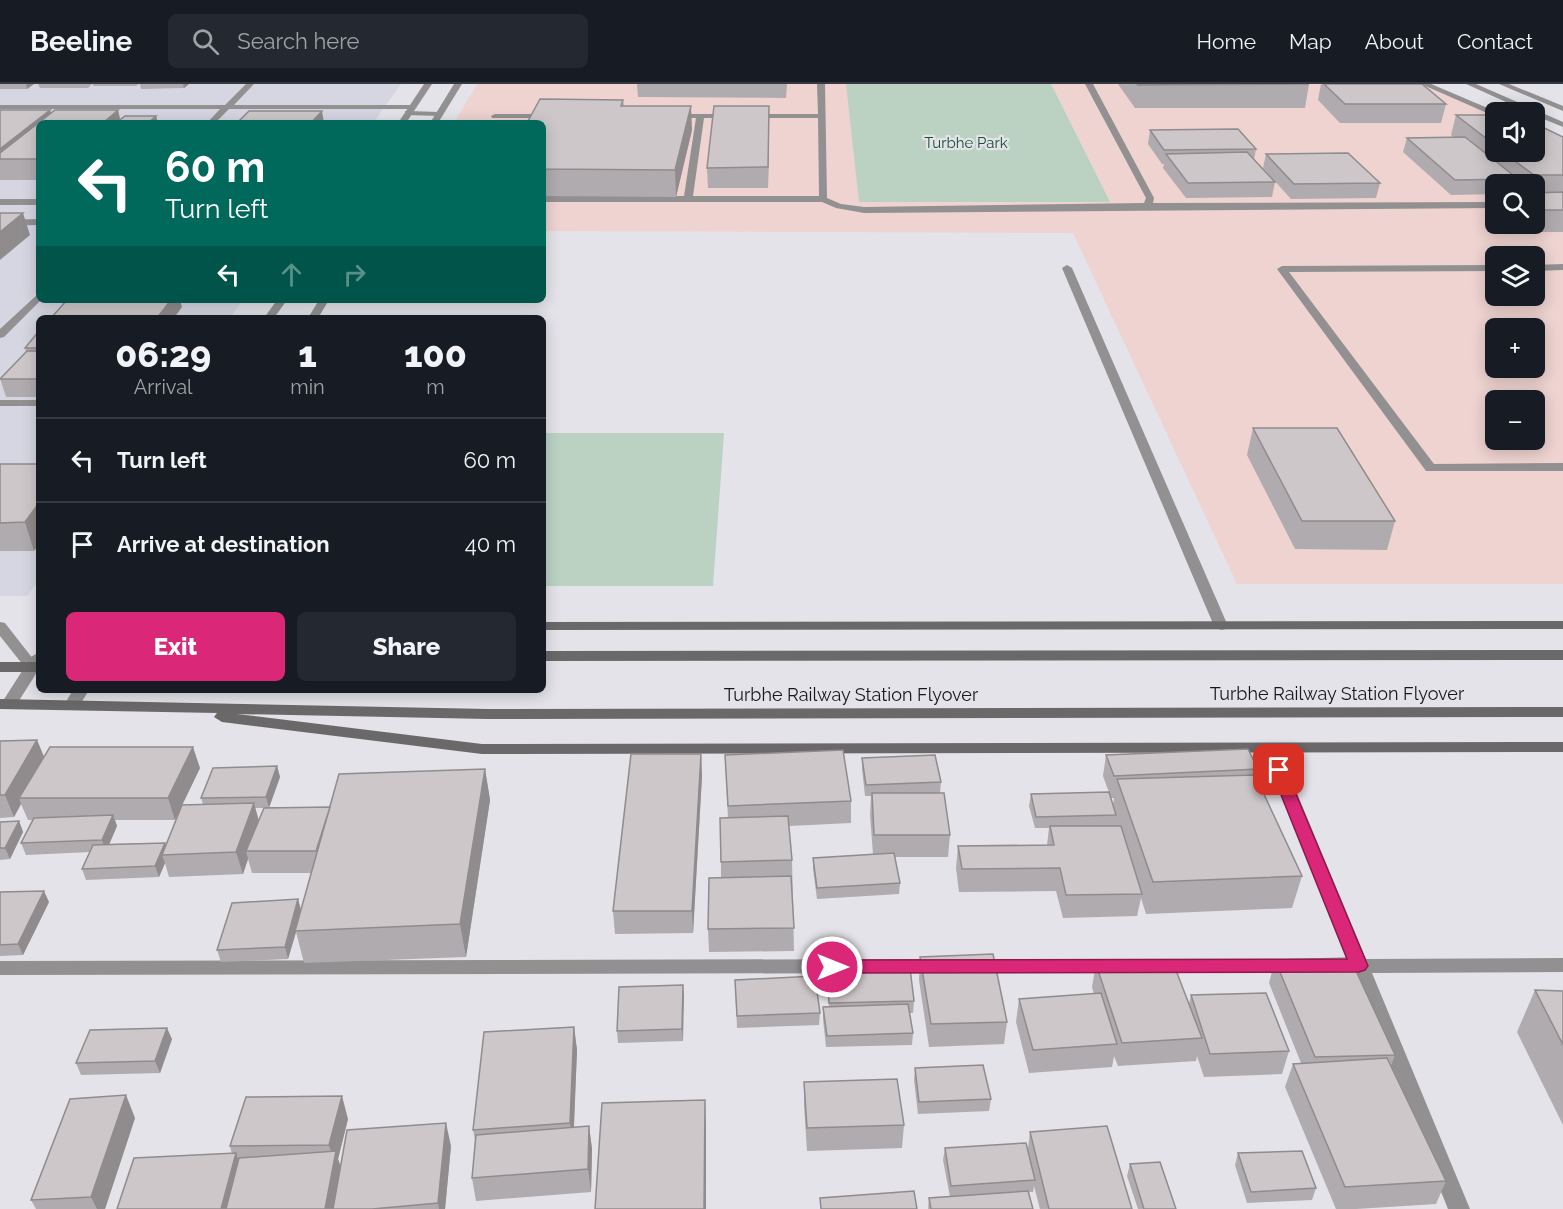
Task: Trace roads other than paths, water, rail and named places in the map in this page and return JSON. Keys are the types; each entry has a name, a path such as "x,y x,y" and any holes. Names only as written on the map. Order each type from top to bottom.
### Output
{"main road":[{"path":"546,626 1563,625"},
{"name":"Turbhe Railway Station Flyover","path":"546,656 1563,655"},
{"path":"0,667 36,664"},
{"path":"4,704 139,706 482,749 1563,747"},
{"name":"Turbhe Railway Station Flyover","path":"139,706 488,714 1563,712"}],"street":[{"path":"214,120 250,84"},
{"path":"404,120 428,84"},
{"path":"436,120 458,84"},
{"path":"821,84 823,199"},
{"path":"1089,84 1150,198 1148,206"},
{"path":"1425,84 1485,110"},
{"path":"1470,84 1563,125"},
{"path":"1503,84 1563,109"},
{"path":"0,107 227,107 411,110 439,114"},
{"path":"495,116 564,116"},
{"path":"666,116 821,116"},
{"path":"688,199 700,116"},
{"path":"546,199 823,199 839,206 864,210 1485,205"},
{"path":"0,202 36,202"},
{"path":"0,223 36,222"},
{"path":"1545,268 1563,267"},
{"path":"1067,268 1221,626"},
{"path":"1485,268 1282,269 1430,468 1563,467"},
{"path":"1,333 36,299"},
{"path":"0,403 36,403"},
{"path":"0,626 36,663"},
{"path":"4,704 36,665"},
{"path":"72,705 79,693"},
{"path":"1270,748 1349,966 1459,1209"},
{"path":"1349,966 1563,965"},
{"path":"0,968 1307,966"}],"park label":[{"name":"Turbhe Park","path":"966,143"}]}
